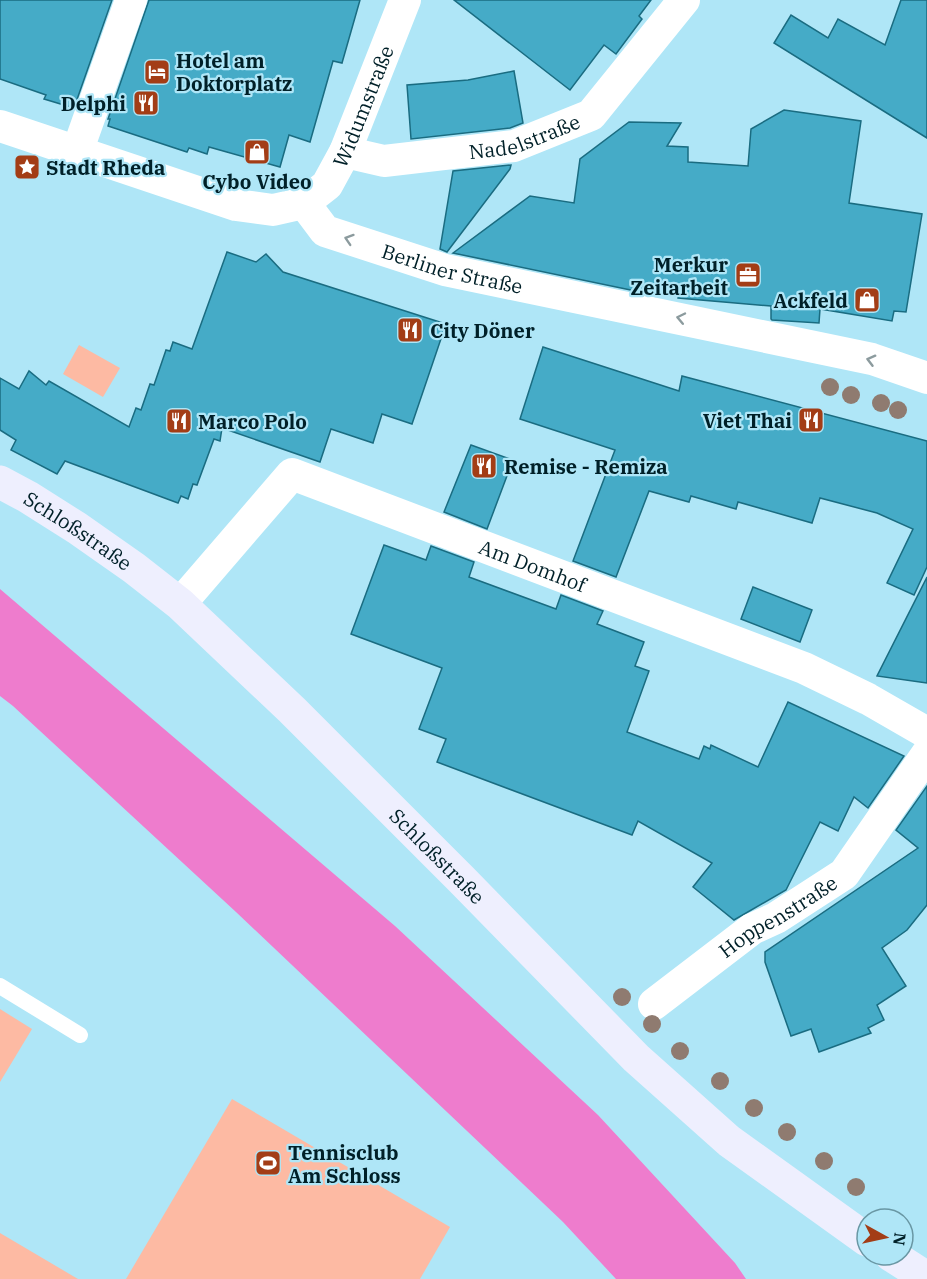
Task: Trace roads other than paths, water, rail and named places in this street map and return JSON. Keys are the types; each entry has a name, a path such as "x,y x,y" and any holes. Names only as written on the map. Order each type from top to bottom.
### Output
{"street":[{"path":"77,152 131,0"},
{"name":"Widumstraße","path":"304,202 327,185 345,152 405,0"},
{"name":"Nadelstraße","path":"345,152 384,161 514,146 591,115 684,0"},
{"path":"0,126 236,205 273,210 304,202"},
{"name":"Berliner Straße","path":"304,202 325,231 444,270 872,359 927,378"},
{"name":"Am Domhof","path":"180,604 292,474 804,668 868,699 927,733"},
{"name":"Schloßstraße","path":"0,482 78,528 180,604 292,710 636,1058 729,1141 855,1231"},
{"name":"Hoppenstraße","path":"654,1004 752,929 776,918 844,874 927,754"},
{"path":"910,1267 927,1278"}],"lane":[{"path":"0,986 80,1035"}],"place":[{"name":"Hotel am Doktorplatz","path":"157,72"},
{"name":"Delphi","path":"146,103"},
{"name":"Cybo Video","path":"257,152"},
{"name":"Stadt Rheda","path":"27,167"},
{"name":"Merkur Zeitarbeit","path":"748,275"},
{"name":"Ackfeld","path":"867,300"},
{"name":"City Döner","path":"410,330"},
{"name":"Viet Thai","path":"811,420"},
{"name":"Marco Polo","path":"179,421"},
{"name":"Remise - Remiza","path":"484,466"},
{"name":"Tennisclub Am Schloss","path":"268,1163"}]}
